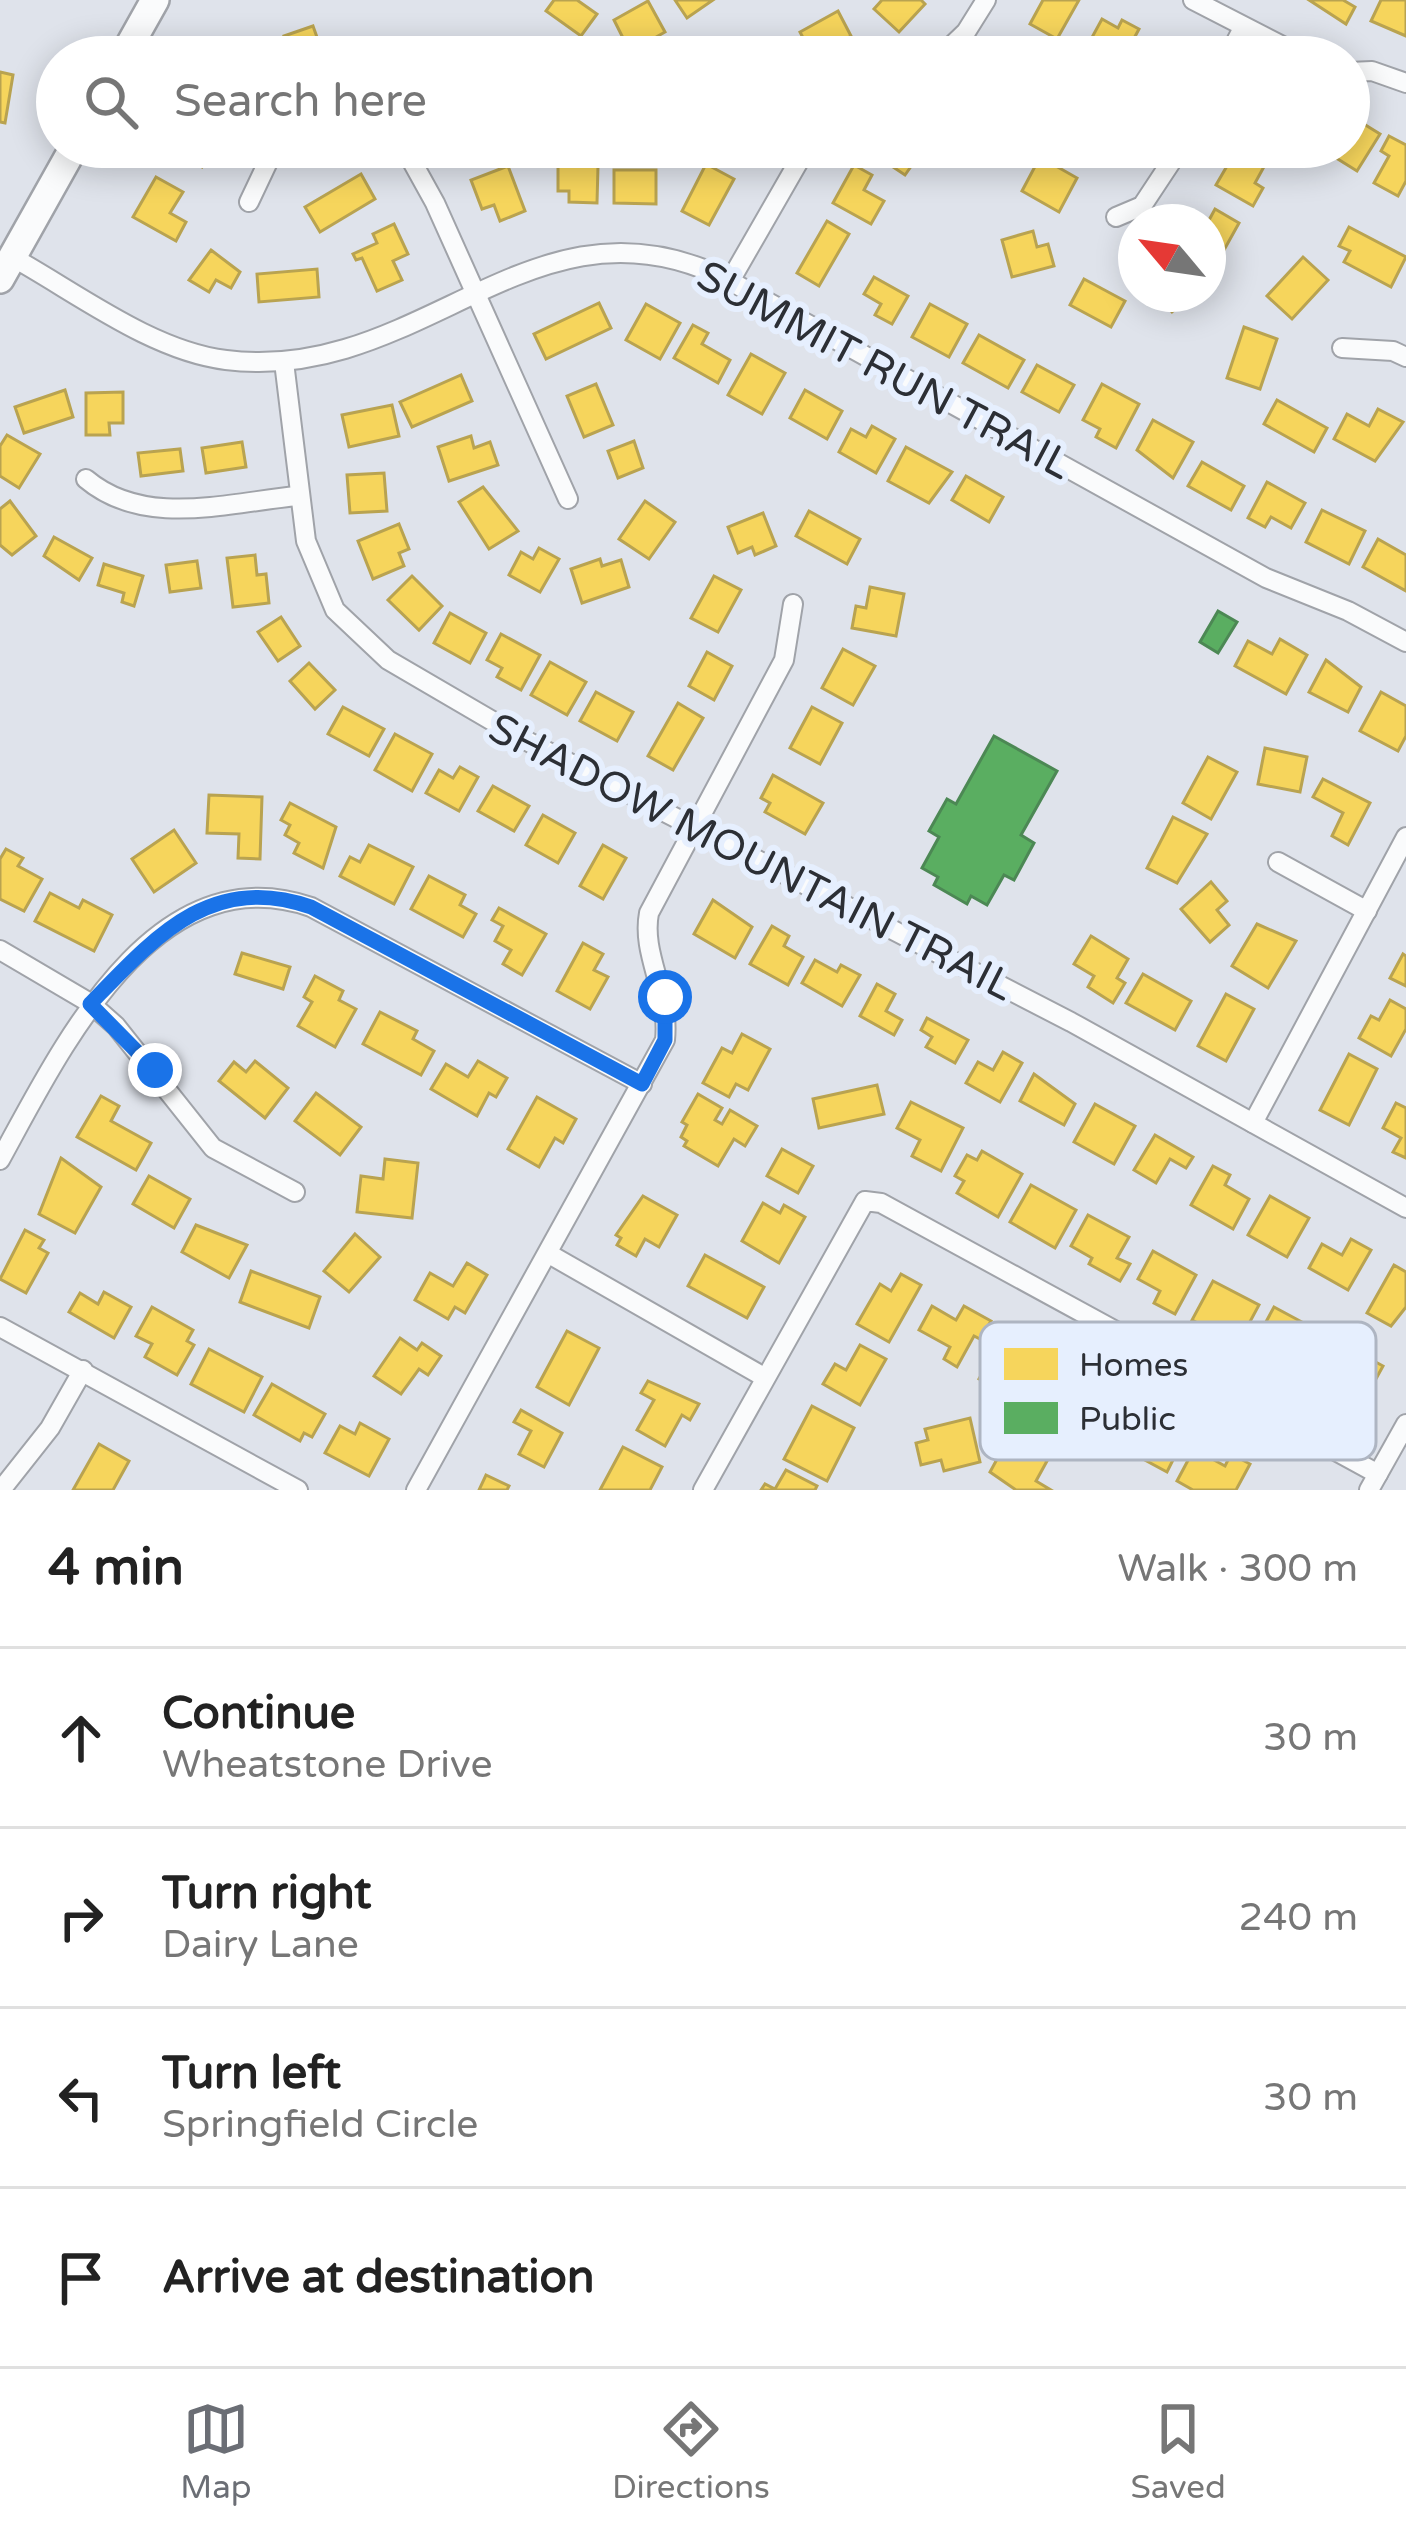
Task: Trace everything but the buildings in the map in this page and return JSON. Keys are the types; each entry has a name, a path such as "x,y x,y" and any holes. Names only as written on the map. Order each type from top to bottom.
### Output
{"main road":[{"path":"135,36 155,0"},
{"path":"6,268 62,168"}],"street":[{"path":"962,36 986,0"},
{"path":"1193,0 1260,36"},
{"path":"1239,36 1243,28"},
{"path":"1370,71 1406,83"},
{"path":"249,202 265,168"},
{"path":"414,168 478,296 568,499"},
{"path":"730,281 795,168"},
{"path":"1116,217 1142,206 1167,168"},
{"name":"SUMMIT RUN TRAIL","path":"6,268 198,354 284,362 362,346 478,296 524,268 623,250 660,252 730,281 1266,578 1348,610 1406,642"},
{"path":"1342,348 1393,351 1406,357"},
{"name":"SHADOW MOUNTAIN TRAIL","path":"284,362 297,496 325,589 350,629 425,685 1406,1208"},
{"path":"86,479 111,500 161,510 297,496"},
{"path":"416,1490 665,1040 668,1008 648,943 649,914 692,825 784,660 793,629 793,604"},
{"path":"1253,1123 1406,837"},
{"path":"1278,862 1366,910"},
{"path":"0,1160 90,1004 142,951 192,913 227,899 281,897 311,907 642,1084"},
{"path":"0,950 90,1004 155,1070 194,1131 213,1148 295,1192"},
{"path":"704,1490 865,1201 881,1203 1091,1322"},
{"path":"548,1254 764,1377"},
{"path":"0,1327 298,1490"},
{"path":"2,1490 50,1428 83,1370"},
{"path":"1335,1460 1374,1482 1406,1424"}],"route":[{"path":"155,1070 90,1004 142,951 192,913 227,899 281,897 311,907 642,1084 665,1040 665,997"}]}
